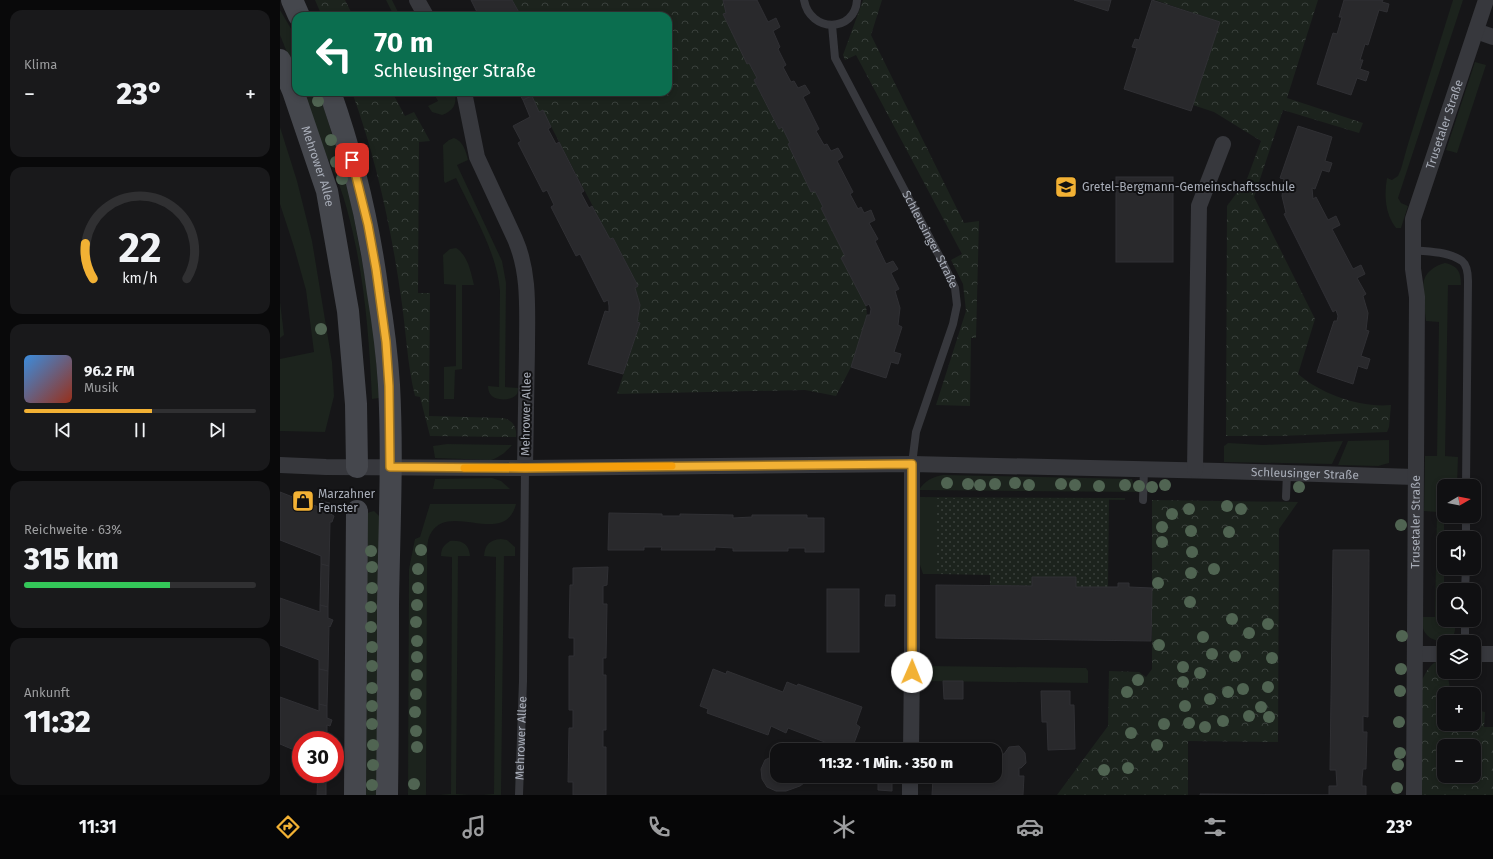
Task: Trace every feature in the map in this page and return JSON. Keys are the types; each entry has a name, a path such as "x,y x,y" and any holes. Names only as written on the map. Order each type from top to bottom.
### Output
{"main road":[{"path":"292,0 297,12"},
{"name":"Mehrower Allee","path":"280,60 292,89"},
{"name":"Mehrower Allee","path":"295,96 327,191 348,311 356,404 357,467"},
{"path":"331,96 342,125 368,225 376,269 386,342 390,467 387,795"},
{"path":"355,795 357,511"}],"street":[{"path":"418,0 424,12"},
{"name":"Trusetaler Straße","path":"1414,795 1417,297 1412,250 1413,220 1486,0"},
{"path":"1476,31 1493,37"},
{"name":"Mehrower Allee","path":"465,96 477,157 520,250 524,267 527,303 525,468"},
{"path":"1195,470 1199,206 1223,144"},
{"name":"Schleusinger Straße","path":"911,743 913,579 912,464"},
{"name":"Schleusinger Straße","path":"390,467 525,468 912,464 1287,472 1415,477"},
{"path":"280,465 390,467"},
{"path":"1414,654 1437,654"},
{"path":"1481,654 1493,654"},
{"path":"910,783 910,795"}],"lane":[{"path":"804,0 805,7 813,18 819,23 832,25 846,21 855,10 857,0"},
{"name":"Schleusinger Straße","path":"832,25 835,58 955,288 957,304 953,324 916,432 912,464"},
{"path":"1412,250 1445,253 1462,261 1467,270 1466,479"},
{"name":"Mehrower Allee","path":"519,795 523,681 525,468"},
{"path":"1143,500 1144,469"},
{"path":"1286,497 1287,472"}],"green space":[{"path":"315,0 345,0 351,12 320,12"},
{"path":"386,0 392,0 398,12 392,12"},
{"path":"512,0 723,0 726,13 723,14 757,78 754,80 779,129 782,127 790,143 788,144 811,192 815,191 823,207 821,208 845,256 841,258 866,306 867,315 851,367 836,396 805,390 617,394 640,323 637,322 640,305 635,288 638,286 613,238 610,239 543,111 539,112 532,96 672,96 672,12 519,12"},
{"path":"863,0 882,0 871,35 964,223 979,221 976,338 971,338 970,406 936,405 966,311 963,284 951,260 962,254 856,55 845,60 843,55"},
{"path":"1155,0 1318,0 1287,98 1363,123 1359,133 1283,110 1254,197 1315,319 1298,374 1318,388 1354,402 1391,405 1389,427 1387,432 1279,436 1226,436 1227,206 1247,179 1261,141 1214,112 1193,105 1220,22"},
{"path":"1453,0 1463,0 1398,198 1401,203 1408,206 1401,228 1396,228 1392,223 1386,204 1387,178 1392,180 1398,176 1401,169"},
{"path":"280,10 292,30 292,65 280,35"},
{"path":"1475,62 1486,65 1457,153 1446,150"},
{"path":"304,96 320,96 348,186 373,320 379,398 372,399 365,302 352,230 341,188 317,132"},
{"path":"353,96 394,96 405,116 414,112 430,141 419,142 418,293 430,293 429,416 503,418 514,424 516,437 430,436 420,397 415,396 412,384 397,271 382,193 361,117"},
{"path":"435,96 455,96 455,104 453,107 449,112 442,115 432,112 428,106 438,101"},
{"path":"280,127 297,181 312,241 332,362 334,396 325,432 280,431 280,359 314,352 306,290 280,204"},
{"path":"454,138 462,144 468,160 457,165 502,261 506,283 505,387 518,388 517,394 508,399 493,397 488,387 499,387 500,291 494,262 483,233 456,178 445,183 444,181 443,145"},
{"path":"456,248 466,260 474,285 462,285 462,369 455,370 454,399 444,399 444,367 456,366 456,285 444,284 443,255 450,249"},
{"path":"1445,263 1456,268 1460,276 1461,285 1448,285 1445,456 1458,457 1457,479 1437,479 1437,512 1424,511 1425,456 1437,456 1439,322 1426,321 1423,288 1424,280 1427,274 1438,265"},
{"path":"280,302 284,335 280,338"},
{"path":"1389,440 1389,463 1378,466 1338,465 1348,441"},
{"path":"1343,441 1332,464 1224,462 1224,446 1228,443 1263,445"},
{"path":"447,444 512,445 503,454 491,460 435,458 433,446"},
{"path":"943,475 1132,479 1137,492 919,490 930,480"},
{"path":"492,478 501,481 510,489 433,489 435,479"},
{"path":"918,497 1125,498 1125,500 937,498 936,574 923,574 918,559"},
{"path":"936,498 1109,499 1108,587 1076,587 1076,577 1032,577 1032,586 990,585 990,575 936,574"},
{"path":"1152,500 1298,502 1279,529 1278,742 1188,741 1188,795 1057,795 1108,726 1109,671 1139,672 1146,677 1152,669"},
{"path":"430,504 516,504 510,517 501,523 489,524 450,521 439,524 429,537 427,551 426,795 408,795 409,569 415,539 420,537"},
{"path":"374,511 380,517 377,795 364,795 366,514"},
{"path":"1437,512 1437,523 1444,523 1444,531 1437,531 1437,575 1444,575 1444,583 1437,583 1437,627 1455,627 1454,635 1437,635 1437,640 1427,635 1423,629 1422,617 1435,617"},
{"path":"501,539 507,540 515,547 515,556 504,556 501,795 483,795 494,794 496,557 484,556 485,549 488,544"},
{"path":"450,541 458,541 464,544 468,548 470,556 458,556 456,794 469,795 440,795 451,794 452,557 441,556 443,547"},
{"path":"1437,661 1437,679 1448,679 1450,687 1437,687 1437,731 1481,731 1481,711 1485,712 1484,727 1493,727 1493,795 1421,795 1422,680 1429,668"},
{"path":"929,666 1086,668 1088,671 1088,683 925,681"}],"building":[{"path":"471,0 512,0 519,12 477,12"},
{"path":"723,0 757,0 768,22 776,18 780,27 773,31 780,47 778,49 786,65 783,67 791,82 794,81 798,88 805,85 810,93 803,97 819,129 816,131 824,145 827,144 831,151 838,148 843,157 837,161 853,192 850,194 858,209 861,207 864,213 871,210 875,220 869,223 878,239 875,241 886,264 893,261 898,269 891,273 899,289 895,291 900,308 898,325 902,327 894,352 901,354 898,364 891,362 886,378 851,367 867,315 870,315 871,309 869,304 866,306 841,258 845,256 821,208 823,207 815,191 811,192 788,144 790,143 782,127 779,129 754,80 757,78 749,63 747,64 723,14 726,13"},
{"path":"1074,0 1111,0 1108,11"},
{"path":"1152,0 1220,22 1191,111 1124,89 1137,48 1132,47 1135,39 1139,40"},
{"path":"1344,0 1383,0 1382,2 1389,4 1387,12 1379,10 1368,45 1365,44 1360,60 1363,60 1360,69 1369,72 1366,81 1357,78 1351,95 1317,84 1333,33 1337,34 1342,17 1339,17"},
{"path":"520,96 531,96 523,100"},
{"path":"532,96 539,112 543,110 551,127 548,129 556,144 559,142 584,191 581,193 589,208 592,206 610,239 613,238 638,286 635,288 640,305 637,322 640,323 623,374 588,364 605,311 609,312 608,300 604,302 580,254 576,256 551,207 554,205 547,190 543,192 518,143 521,141 513,126 530,117 523,100"},
{"path":"1298,126 1332,137 1325,161 1332,163 1329,172 1322,170 1315,189 1312,188 1313,199 1316,197 1328,220 1336,216 1340,225 1332,229 1353,269 1361,265 1365,274 1357,278 1366,294 1363,296 1368,313 1366,330 1369,331 1361,356 1370,359 1367,369 1358,366 1353,384 1317,372 1334,321 1337,321 1338,316 1336,310 1333,312 1284,214 1286,213 1282,196 1284,179 1280,178"},
{"path":"1116,177 1173,177 1173,262 1116,262"},
{"path":"280,492 321,508 321,501 330,503 329,513 334,516 332,522 330,522 329,566 321,564 321,556 280,540"},
{"path":"609,513 662,514 662,516 680,516 680,514 733,515 733,518 752,517 752,515 807,515 807,518 824,518 824,552 805,552 805,548 788,548 788,551 733,551 733,548 715,547 715,550 661,550 662,547 644,547 644,550 608,550"},
{"path":"1333,550 1369,550 1368,717 1363,716 1363,732 1367,732 1366,769 1363,769 1362,779 1362,786 1366,786 1366,795 1329,795 1329,786 1337,786 1336,770 1330,770"},
{"path":"321,564 329,566 328,607 320,605"},
{"path":"608,567 607,585 603,586 603,604 607,604 606,658 603,658 603,675 606,675 606,730 603,730 603,747 606,747 606,795 573,795 573,782 568,782 569,728 573,728 573,710 569,710 569,656 574,656 574,638 569,638 570,585 573,585 573,568"},
{"path":"1032,577 1076,577 1076,587 1118,587 1118,583 1129,583 1129,587 1152,588 1151,641 936,638 936,585 1032,586"},
{"path":"827,589 859,589 859,652 827,652"},
{"path":"886,595 895,595 895,606 885,606"},
{"path":"280,598 320,612 320,605 328,607 328,618 333,620 330,627 329,626 328,671 319,669 319,660 280,645"},
{"path":"319,669 328,671 327,706 319,704"},
{"path":"713,669 726,674 727,671 783,692 787,682 797,686 798,684 862,707 856,724 860,727 854,743 827,743 788,728 786,733 771,726 768,735 707,713 708,709 700,706"},
{"path":"943,681 963,681 963,699 944,699"},
{"path":"1041,691 1070,691 1070,705 1074,705 1075,749 1048,750 1047,722 1042,722"},
{"path":"280,697 319,711 319,704 327,706 327,718 332,720 330,726 327,725 327,731 292,731 292,749 280,744"},
{"path":"1019,746 1025,753 1026,763 1019,768 1019,776 1024,776 1023,795 932,795 933,783 1002,783 1002,754 1004,754 1009,747"},
{"path":"770,758 770,783 804,783 786,791 776,791 767,787 762,779 761,769 765,760"},
{"path":"318,783 326,783 326,795 317,795"},
{"path":"878,783 892,783 892,791 878,790"},
{"path":"1200,794 1329,795 1200,795"}],"slow traffic":[{"path":"464,468 672,466"}],"place":[{"name":"Gretel-Bergmann-Gemeinschaftsschule","path":"1066,187"},
{"name":"Marzahner Fenster","path":"303,501"}],"route":[{"path":"352,160 368,225 376,269 386,342 389,386 390,467 525,468 912,464 912,672"}]}
